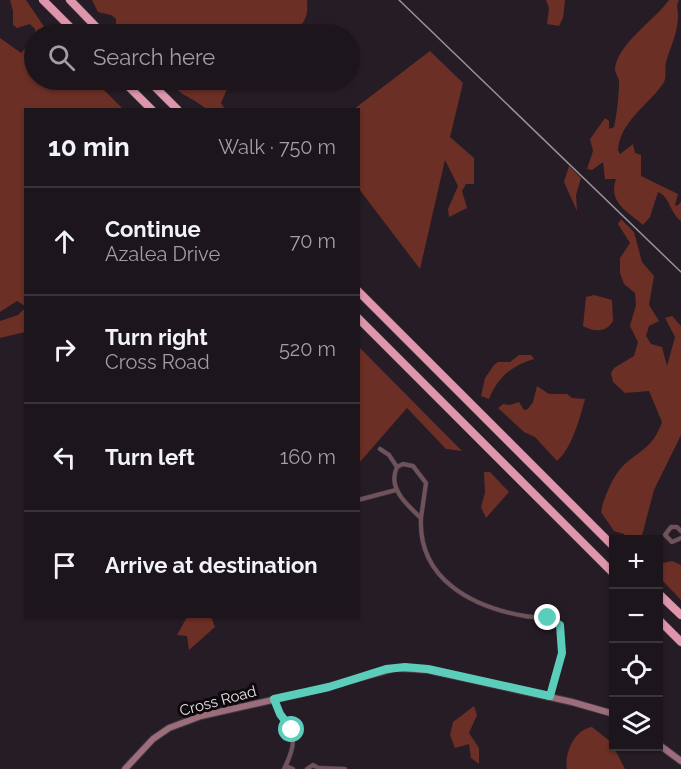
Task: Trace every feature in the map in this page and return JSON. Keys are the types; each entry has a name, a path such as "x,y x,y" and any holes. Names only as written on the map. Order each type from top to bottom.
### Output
{"highway":[{"path":"43,0 67,24"},
{"path":"69,0 94,24"},
{"path":"132,90 150,108"},
{"path":"158,90 176,108"},
{"path":"360,293 609,542"},
{"path":"360,320 609,569"},
{"path":"663,598 681,615"},
{"path":"663,625 681,642"}],"street":[{"path":"380,449 389,455 397,467"},
{"path":"421,518 396,490 393,474 397,467 403,464 413,466 426,483 421,530 430,561 447,584 497,608 527,617 548,618 558,623 562,653 550,696"},
{"path":"360,499 396,490"},
{"path":"681,531 673,526 665,533 670,542 681,539"},
{"name":"Cross Road","path":"124,769 145,746 169,728 201,716 329,687 386,669 405,667 428,669 550,696 609,713"},
{"path":"274,699 293,737 294,746 285,767 293,769"},
{"path":"663,748 681,761"},
{"path":"308,769 313,765 320,769 345,769"}],"shaded area":[{"path":"10,0 26,0 42,24 24,24 17,28 13,25"},
{"path":"92,0 307,0 302,24 116,24 116,19 111,15 98,12"},
{"path":"546,0 565,0 563,18 559,26 547,24 549,8"},
{"path":"669,0 679,0 677,27 666,62 665,80 629,123 620,140 618,150 620,154 633,144 635,153 641,155 641,176 678,194 675,205 681,202 681,221 662,194 658,192 650,217 643,225 620,205 614,194 616,179 605,179 603,162 592,170 587,169 593,151 590,139 605,118 609,121 609,129 614,127 619,82 615,69 622,50"},
{"path":"0,38 21,53 24,50 24,90 104,90 122,108 24,108 24,305 17,301 0,312"},
{"path":"430,51 463,83 450,137 474,158 474,184 466,184 462,191 467,208 449,217 448,209 458,186 445,160 420,269 360,190 360,108 355,108"},
{"path":"177,90 227,90 221,103 224,108 205,108"},
{"path":"569,166 581,178 576,195 577,211 564,182"},
{"path":"621,219 634,232 642,262 654,276 649,305 659,321 649,326 646,336 651,344 662,347 667,366 675,337 665,318 672,316 681,326 681,435 654,490 642,535 625,535 614,531 601,512 617,473 652,441 662,422 649,391 625,393 613,382 611,373 614,368 634,356 638,342 630,326 636,305 635,293 624,284 620,273 620,258 630,243 618,224"},
{"path":"594,295 612,300 613,321 607,328 595,330 583,326 586,297"},
{"path":"24,309 24,332 0,338 0,321 18,315"},
{"path":"360,348 462,451 446,449 407,408 360,462"},
{"path":"519,355 531,355 534,359 506,373 489,399 481,396 485,378 494,365 498,362 510,362"},
{"path":"537,386 549,394 567,394 572,398 585,399 571,441 557,461 535,437 524,432 498,408 503,404 510,405 519,402 524,410 528,409 533,402"},
{"path":"484,472 490,472 509,492 486,518 481,507 485,493"},
{"path":"672,561 681,565 681,600 663,581 663,563"},
{"path":"186,618 211,618 215,627 189,650 187,636 177,635"},
{"path":"474,706 477,715 469,733 479,748 479,764 471,758 469,744 455,748 450,735 453,722"},
{"path":"592,727 609,740 609,751 616,751 625,769 567,769 569,749 580,732"}],"railway":[{"path":"399,0 681,272"}],"route":[{"path":"292,730 280,714 274,699 329,687 386,669 405,667 428,669 550,696 560,669 563,649 560,625 548,618"}]}
